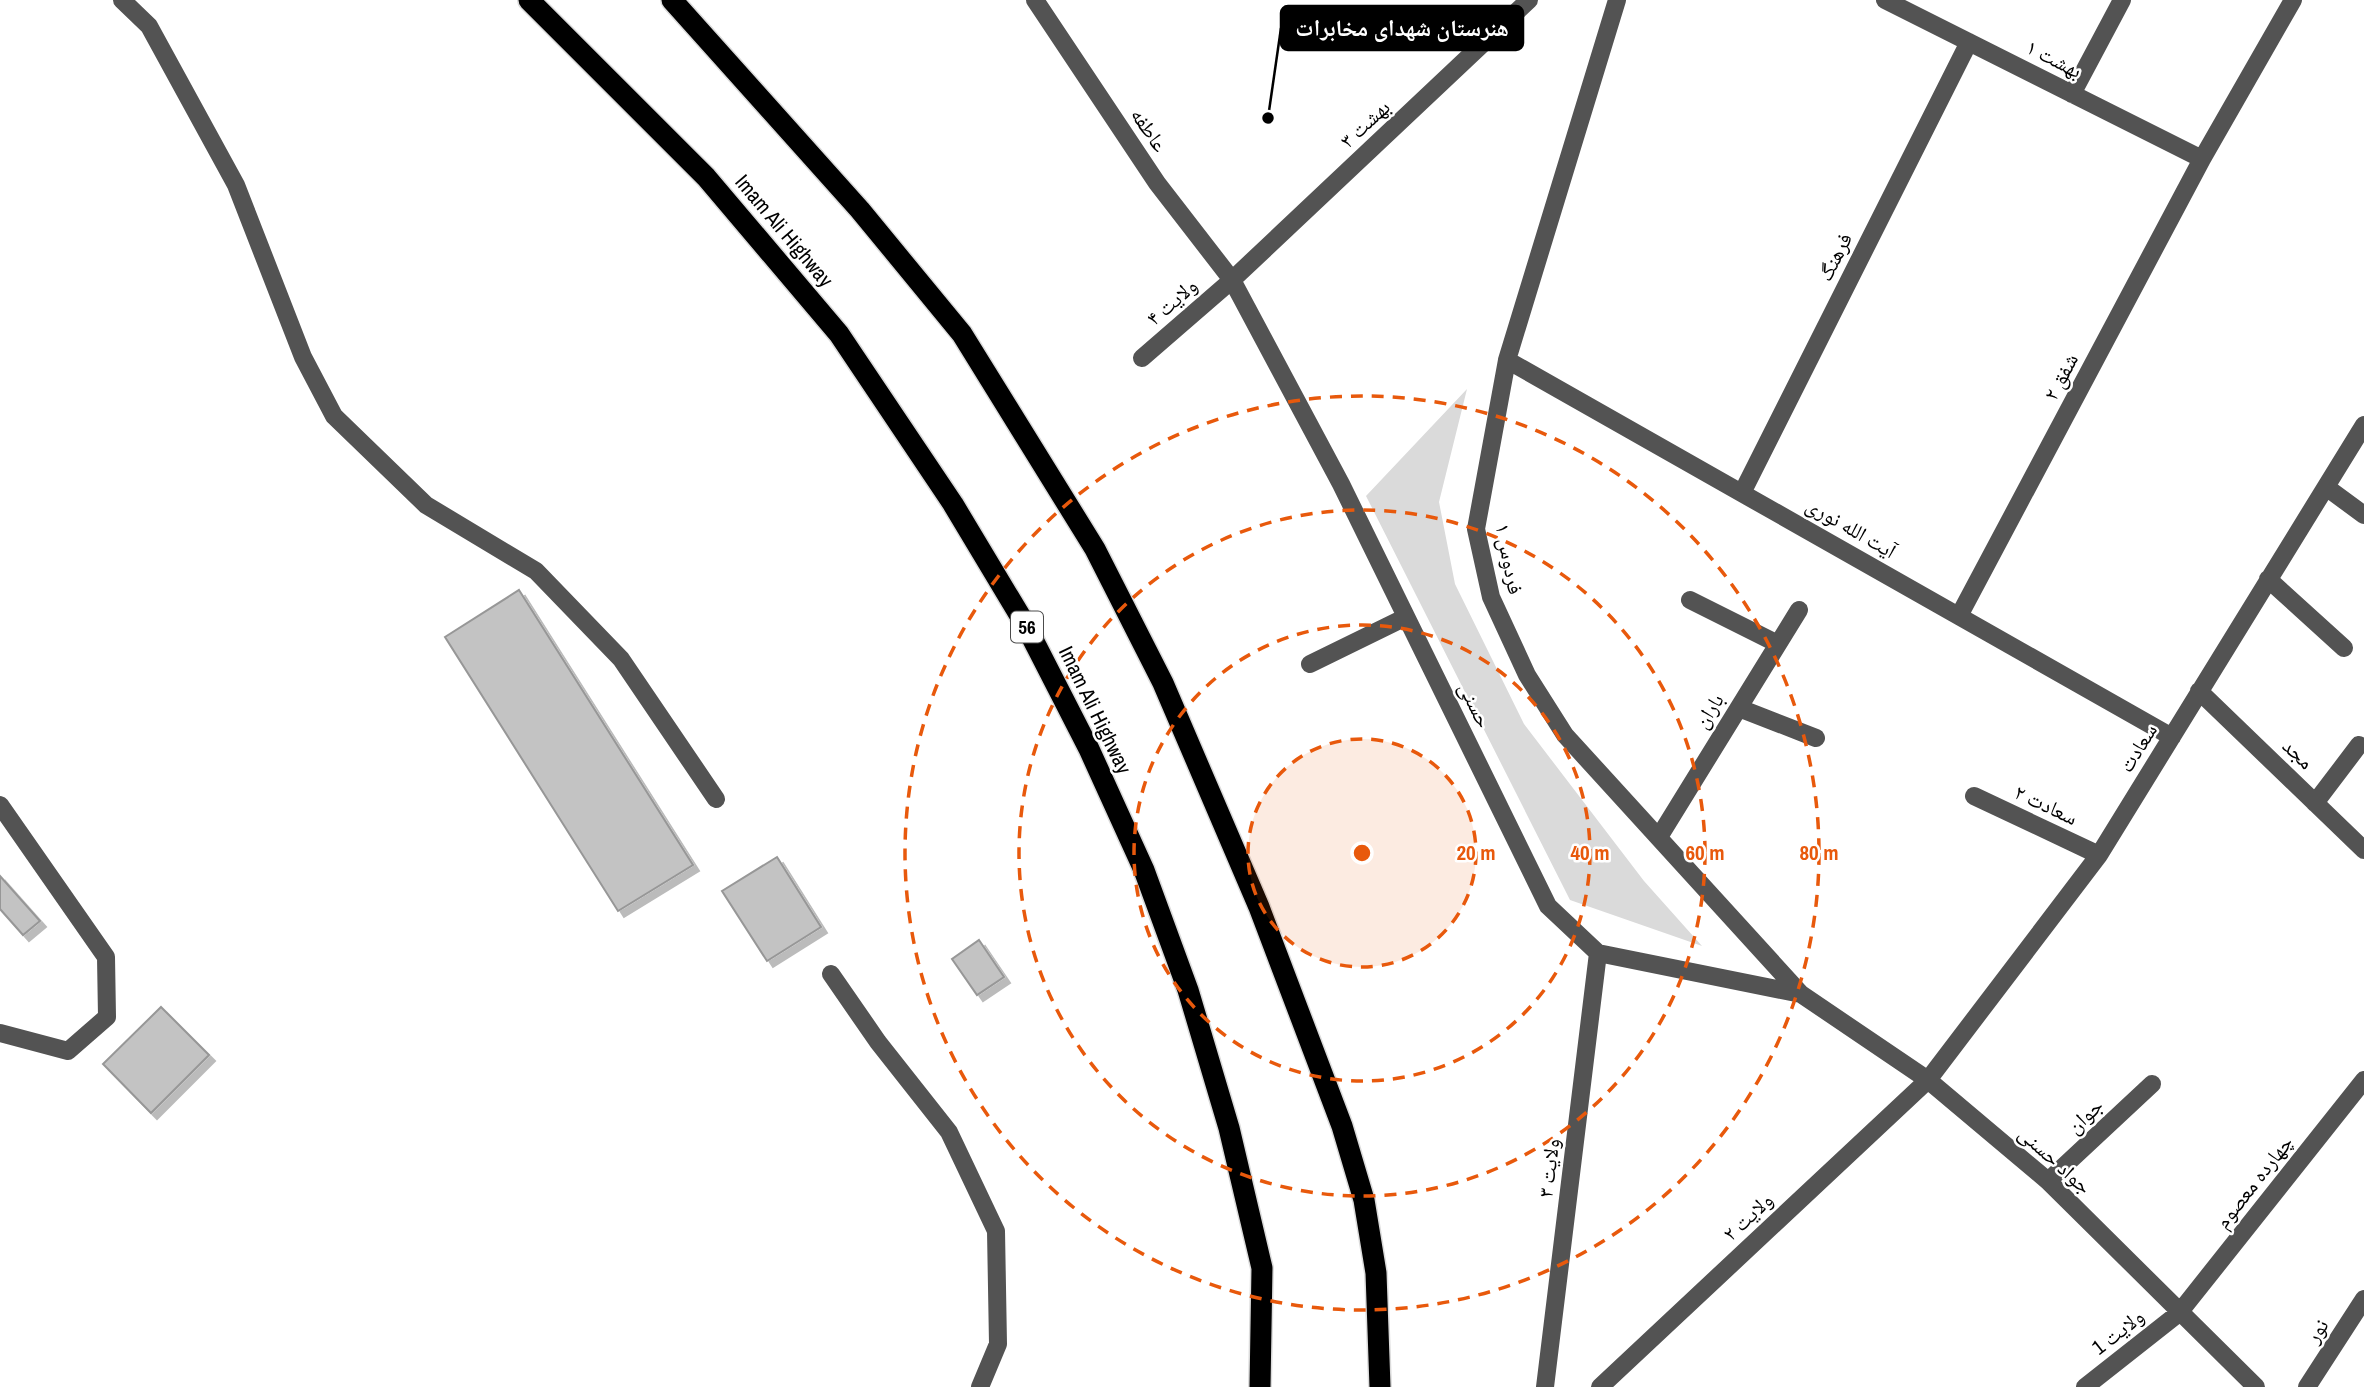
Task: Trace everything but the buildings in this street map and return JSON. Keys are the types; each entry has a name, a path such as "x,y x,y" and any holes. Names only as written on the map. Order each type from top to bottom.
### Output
{"highway":[{"name":"Imam Ali Highway","path":"529,0 706,177 839,334 953,505 1025,624 1089,750 1144,870 1188,990 1229,1128 1262,1268 1260,1387"},
{"path":"672,0 860,210 962,334 1108,573 1163,683 1254,895 1342,1126 1364,1200 1376,1273 1380,1387"}],"street":[{"path":"122,0 149,26 236,185 303,357 334,416 426,505 536,571 621,659 716,799"},
{"name":"عاطفه","path":"1035,0 1157,183 1232,280"},
{"name":"بهشت ۳","path":"1232,280 1529,0"},
{"name":"فردوس ۱","path":"1617,0 1507,360 1476,529 1491,597 1527,675 1565,734 1801,994"},
{"name":"بهشت ۱","path":"1885,0 2202,159"},
{"path":"2072,94 2122,0"},
{"name":"شفق ۲","path":"1959,616 2202,159 2292,0"},
{"name":"فرهنگ","path":"1742,493 1969,42"},
{"name":"ولایت ۴","path":"1142,358 1232,280"},
{"name":"حسنی","path":"1232,280 1341,484 1548,906 1598,954"},
{"name":"آیت الله نوری","path":"1507,360 2172,737"},
{"name":"سعادت","path":"1928,1080 2098,855 2364,425"},
{"path":"2326,487 2364,515"},
{"path":"2268,579 2344,648"},
{"path":"1690,600 1778,643"},
{"name":"باران","path":"1658,837 1799,610"},
{"path":"1310,664 1406,617"},
{"name":"مجد","path":"2199,691 2364,850"},
{"path":"1739,708 1816,738"},
{"path":"2315,803 2359,746"},
{"name":"سعادت ۲","path":"1974,796 2098,855"},
{"path":"0,805 106,957 107,1017 68,1051 0,1033"},
{"path":"1598,954 1801,994"},
{"name":"ولایت ۳","path":"1545,1387 1598,954"},
{"path":"831,974 877,1042 949,1132 996,1231 999,1344 980,1387"},
{"name":"جواد حسنی","path":"1801,994 1928,1080 2048,1181 2256,1387"},
{"name":"ولایت ۲","path":"1600,1387 1928,1080"},
{"name":"چهارده معصوم","path":"2179,1313 2364,1080"},
{"name":"جوان","path":"2048,1181 2152,1084"},
{"name":"نور","path":"2307,1387 2364,1299"},
{"name":"ولایت 1","path":"2085,1387 2179,1313"}],"shaded area":[{"path":"1467,389 1439,502 1455,584 1524,724 1644,881 1702,946 1570,900 1366,496"}],"place":[{"name":"هنرستان شهدای مخابرات","path":"1268,118"}]}
